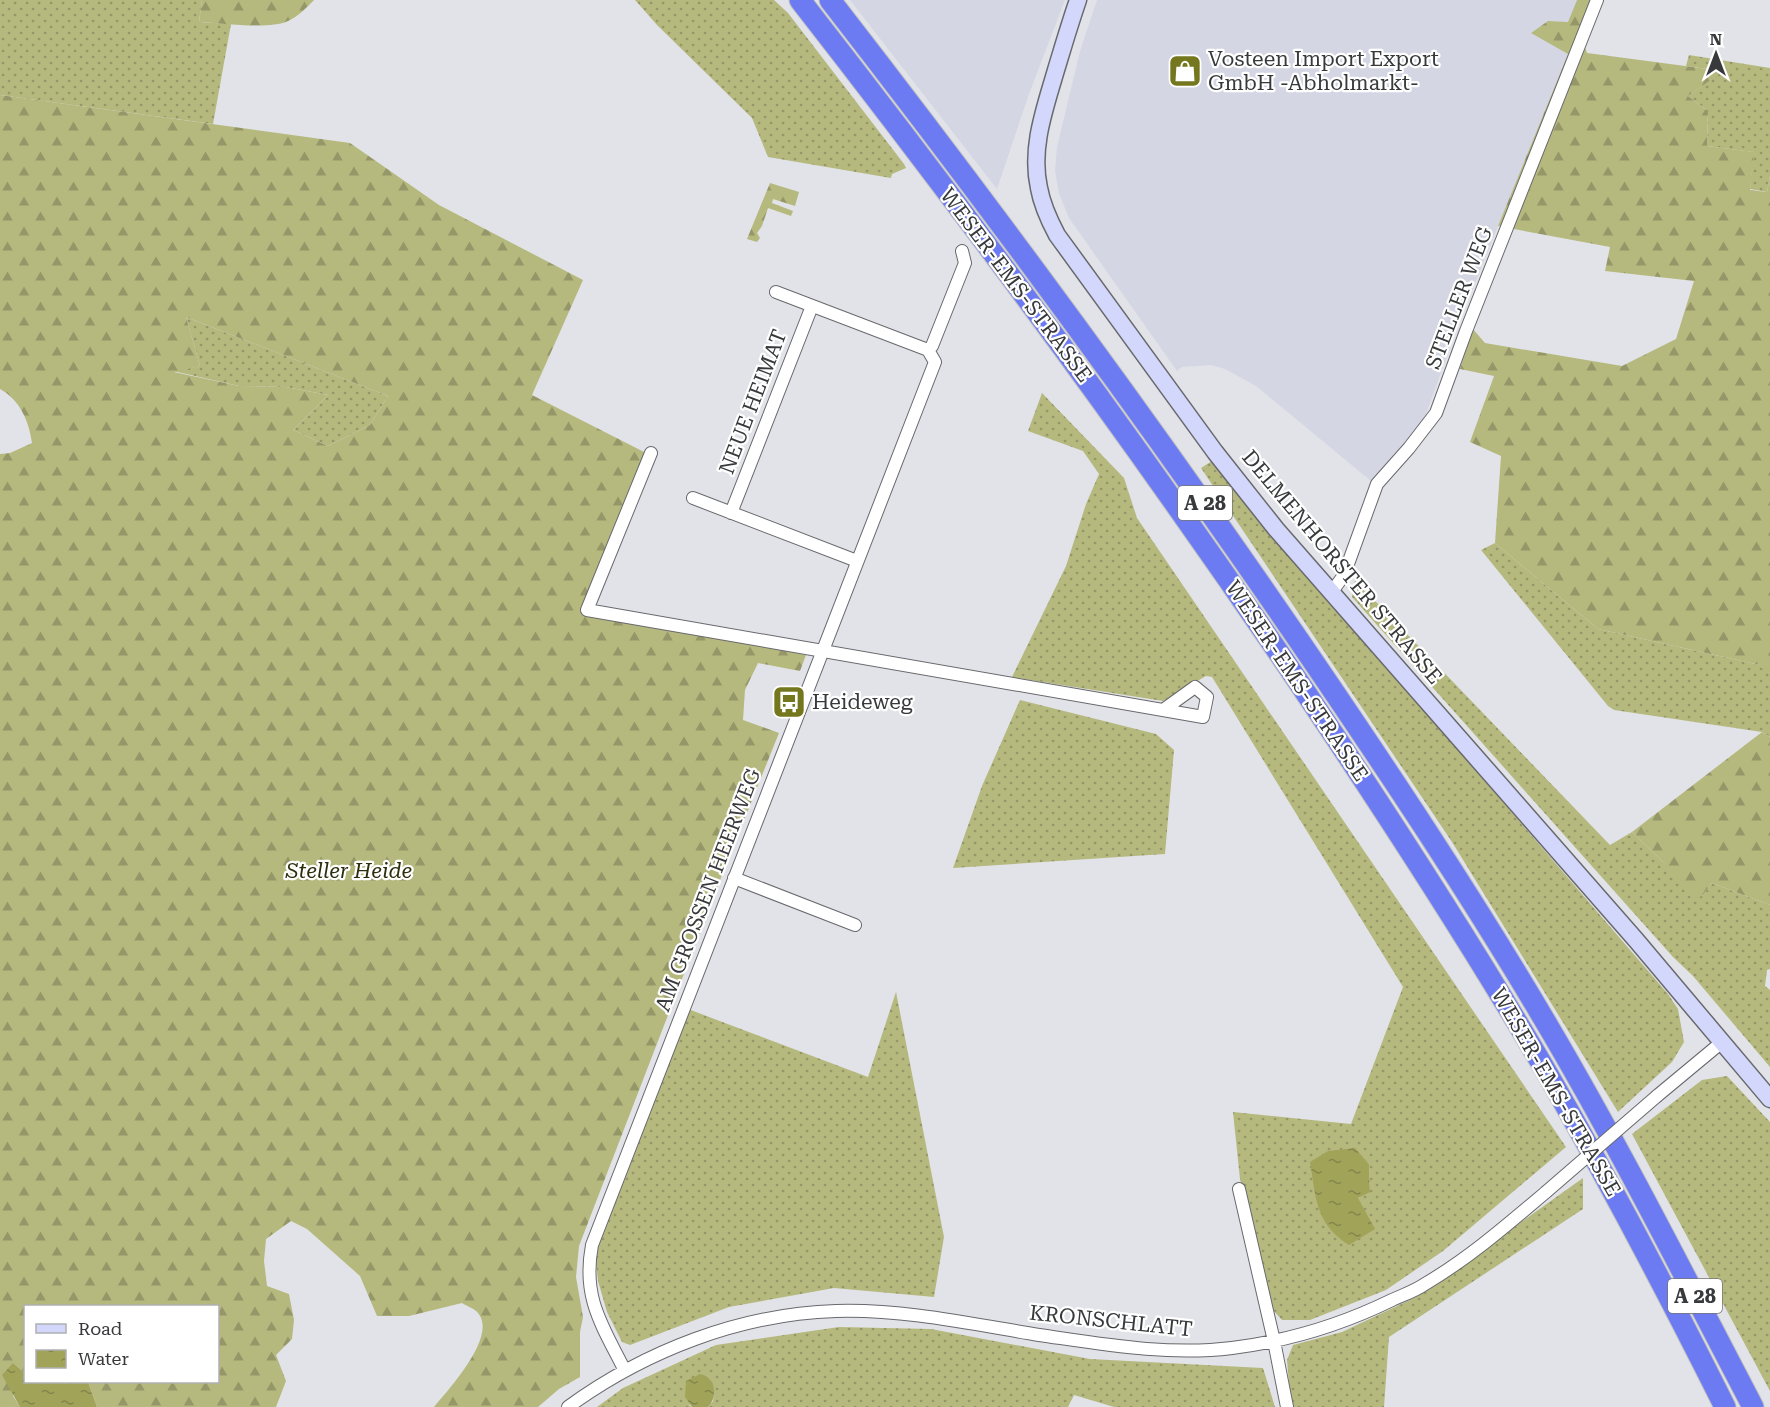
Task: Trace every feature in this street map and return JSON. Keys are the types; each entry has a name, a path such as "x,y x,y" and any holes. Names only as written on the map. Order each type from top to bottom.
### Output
{"highway":[{"name":"WESER-EMS-STRASSE","path":"830,0 1111,372 1226,533 1409,804 1549,1028 1637,1186 1753,1407"},
{"name":"WESER-EMS-STRASSE","path":"799,1 1004,265 1205,545 1389,818 1458,925 1545,1070 1636,1233 1725,1407"}],"street":[{"name":"DELMENHORSTER STRASSE","path":"1078,0 1040,132 1036,156 1037,176 1045,210 1057,235 1215,452 1276,529 1544,834 1770,1099"},
{"name":"STELLER WEG","path":"1331,593 1344,575 1377,484 1436,413 1466,331 1597,0"},
{"path":"776,292 928,350 932,346 965,263 962,251"},
{"name":"NEUE HEIMAT","path":"731,513 812,306"},
{"name":"AM GROSSEN HEERWEG","path":"625,1371 608,1338 590,1292 588,1275 592,1245 934,362 928,350"},
{"path":"651,453 587,610 1163,710"},
{"path":"693,498 857,561"},
{"path":"734,878 855,925"},
{"name":"KRONSCHLATT","path":"625,1371 664,1352 710,1334 796,1314 837,1311 888,1313 1093,1343 1166,1350 1229,1348 1274,1341 1315,1331 1366,1313 1424,1286 1479,1248 1722,1042"},
{"path":"1239,1189 1287,1407"},
{"path":"568,1407 625,1371"}],"shaded area":[{"path":"850,0 1065,0 1029,94 997,189"},
{"path":"1097,0 1590,0 1458,325 1426,414 1406,446 1371,481 1256,386 1225,369 1211,365 1182,367 1177,371 1069,218 1059,194 1055,171 1057,147 1080,51"}],"green space":[{"path":"0,0 202,0 199,22 231,24 213,124 0,95"},
{"path":"202,0 314,0 288,21 257,26 199,22"},
{"path":"635,0 774,0 788,13 906,168 892,174 891,178 768,157 752,118 657,25"},
{"path":"1577,0 1596,0 1581,35 1587,53 1723,71 1688,96 1708,111 1707,146 1754,152 1750,190 1767,192 1770,176 1770,665 1760,665 1598,629 1495,543 1501,456 1470,442 1494,376 1460,369 1473,329 1485,343 1622,366 1676,339 1694,281 1605,271 1610,247 1498,226 1568,54 1531,33 1548,21 1568,22"},
{"path":"1689,55 1770,68 1770,176 1767,192 1750,189 1753,152 1707,146 1708,111 1688,96 1722,71 1686,66"},
{"name":"Steller Heide","path":"0,95 350,143 439,205 583,280 532,395 648,454 582,610 806,655 800,671 758,663 745,690 743,720 779,733 579,1246 576,1277 583,1317 580,1332 580,1377 559,1389 538,1407 434,1407 459,1376 477,1348 482,1335 482,1323 478,1313 462,1303 409,1316 377,1316 360,1276 307,1229 291,1221 266,1239 264,1261 267,1286 289,1294 294,1320 292,1339 276,1355 286,1381 276,1407 97,1407 88,1383 219,1383 219,1305 24,1305 24,1372 13,1363 13,1396 20,1407 0,1407 0,454 10,453 32,443 29,427 22,412 0,389","holes":["186,317 388,396 370,425 328,446 293,430 328,395 286,387 239,386 174,372 200,366"]},
{"path":"770,183 799,192 795,206 773,199 772,203 793,211 791,216 768,208 757,233 760,238 757,242 747,239"},
{"path":"186,317 388,396 370,425 328,446 293,430 328,395 286,387 239,386 173,371 200,366"},
{"path":"1042,393 1124,478 1137,518 1566,1147 1443,1251 1386,1290 1310,1320 1282,1320 1272,1309 1240,1179 1233,1112 1351,1124 1403,987 1212,677 1206,676 1163,701 1012,677 1066,566 1086,504 1099,474 1083,451 1028,431","holes":["1355,1149 1369,1164 1370,1191 1358,1198"]},
{"path":"1212,461 1668,994 1678,1009 1684,1042 1672,1062 1618,1112 1452,842 1201,468"},
{"path":"1495,543 1598,629 1760,665 1770,665 1770,737 1762,732 1614,710 1608,706 1481,550"},
{"path":"1355,580 1610,845 1632,832 1702,896 1712,883 1770,905 1770,969 1767,970 1765,986 1770,990 1770,1067 1693,976 1673,957 1352,597"},
{"path":"1020,700 1156,734 1174,750 1165,854 953,868 982,786"},
{"path":"1762,732 1770,737 1770,905 1712,883 1702,896 1692,899 1663,862 1632,832"},
{"path":"896,992 944,1237 934,1297 834,1288 729,1307 630,1345 622,1342 607,1312 598,1281 596,1262 599,1242 688,1009 868,1077"},
{"path":"1727,1076 1770,1122 1770,1391 1632,1134 1702,1080"},
{"path":"1583,1178 1583,1209 1389,1337 1384,1407 1291,1407 1287,1360 1293,1345 1342,1332 1416,1297"},
{"path":"839,1327 931,1329 1090,1359 1263,1368 1275,1407 1114,1407 1074,1395 1068,1407 708,1407 713,1401 714,1390 689,1405 692,1407 597,1407 623,1388 716,1345"}],"water":[{"path":"1355,1148 1369,1164 1370,1192 1358,1198 1375,1229 1349,1245 1329,1228 1323,1219 1316,1198 1310,1162 1328,1151"},
{"path":"13,1363 24,1372 24,1383 88,1383 97,1407 20,1407 2,1375"},
{"path":"700,1374 712,1383 713,1398 708,1407 692,1407 685,1397 686,1381"}],"place":[{"name":"Vosteen Import Export GmbH -Abholmarkt-","path":"1185,71"},
{"name":"Heideweg","path":"789,702"}]}
